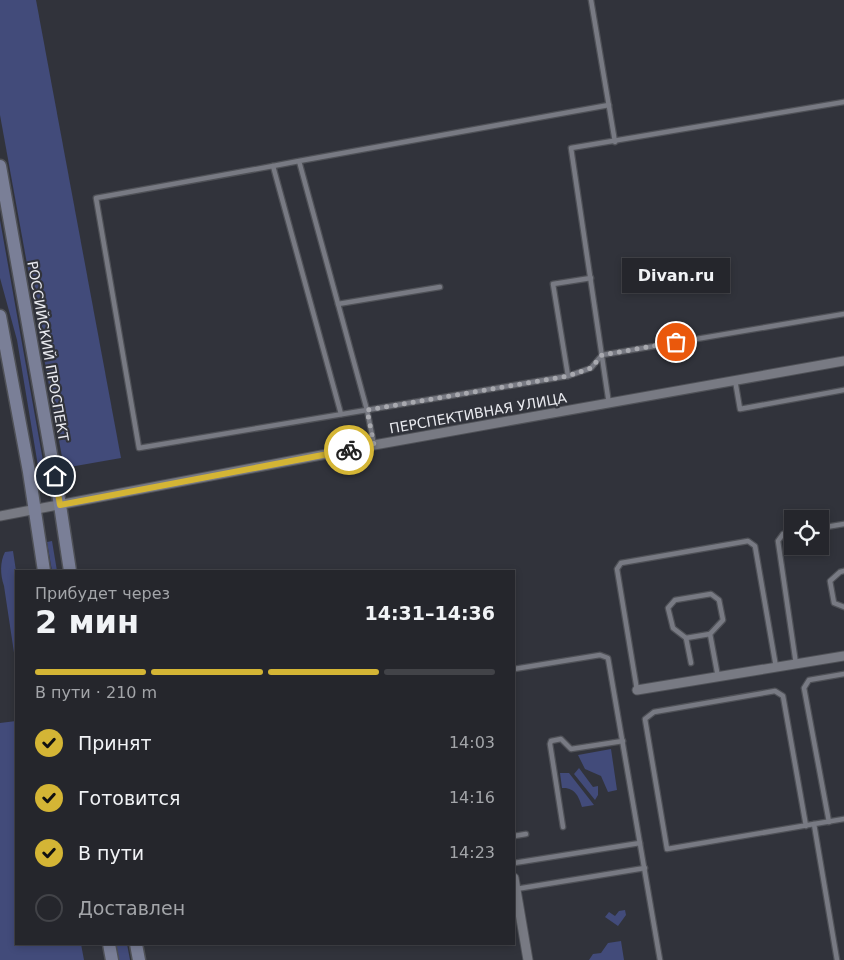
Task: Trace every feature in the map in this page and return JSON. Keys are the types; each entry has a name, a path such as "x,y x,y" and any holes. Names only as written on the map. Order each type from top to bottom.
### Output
{"main road":[{"name":"РОССИЙСКИЙ ПРОСПЕКТ","path":"0,166 70,570"},
{"path":"0,316 29,472 44,570"},
{"path":"109,945 112,960"},
{"path":"136,945 139,960"}],"street":[{"name":"ПЕРСПЕКТИВНАЯ УЛИЦА","path":"0,516 374,445 844,361"},
{"path":"637,690 844,656"},
{"path":"515,884 528,960"}],"lane":[{"path":"591,0 615,142"},
{"path":"609,404 571,148 844,102"},
{"path":"609,105 96,198 139,448 568,376 591,368 602,355 844,314"},
{"path":"299,161 367,410 374,445"},
{"path":"273,166 341,414"},
{"path":"568,376 553,284 591,278"},
{"path":"338,304 440,287"},
{"path":"735,380 740,409 844,390"},
{"path":"829,526 844,524"},
{"path":"784,534 778,541 796,664"},
{"path":"637,690 617,569 621,563 748,541 755,546 776,668"},
{"path":"844,571 840,572 830,581 834,603 844,607"},
{"path":"686,638 710,634 723,620 719,600 711,594 675,600 668,608 672,628 686,638 691,663"},
{"path":"710,634 718,677"},
{"path":"515,669 604,655 610,662 660,960"},
{"path":"829,822 804,688 809,680 844,674"},
{"path":"806,826 783,696 775,691 654,712 646,719 667,849 806,826 844,819"},
{"path":"563,827 551,741 563,740 571,749 623,741"},
{"path":"814,824 837,960"},
{"path":"515,836 526,834"},
{"path":"515,864 640,843"},
{"path":"516,889 645,868"}],"shaded area":[{"path":"0,0 36,0 121,458 64,468 0,115"},
{"path":"0,220 45,472 39,472 17,340 0,278"},
{"path":"52,541 57,570 52,570 47,542"},
{"path":"13,551 16,570 15,659 1,568 5,552"},
{"path":"15,721 15,945 81,945 84,960 0,960 0,723"},
{"path":"611,749 617,790 608,792 601,776 585,769 578,755"},
{"path":"579,768 593,787 598,786 598,795 595,800 574,774"},
{"path":"560,773 569,773 594,805 582,807 578,796 573,791 562,788"},
{"path":"625,910 626,915 618,926 605,917 609,912 615,916 619,911"},
{"path":"621,941 624,960 589,960 593,954 601,953 608,943"},
{"path":"116,945 127,945 130,960 119,960"}],"way so far":[{"path":"349,450 374,445 367,410 568,376 591,368 602,355 676,342"}],"place":[{"name":"Divan.ru","path":"676,342"}],"route":[{"path":"55,476 60,505 349,450"}]}
